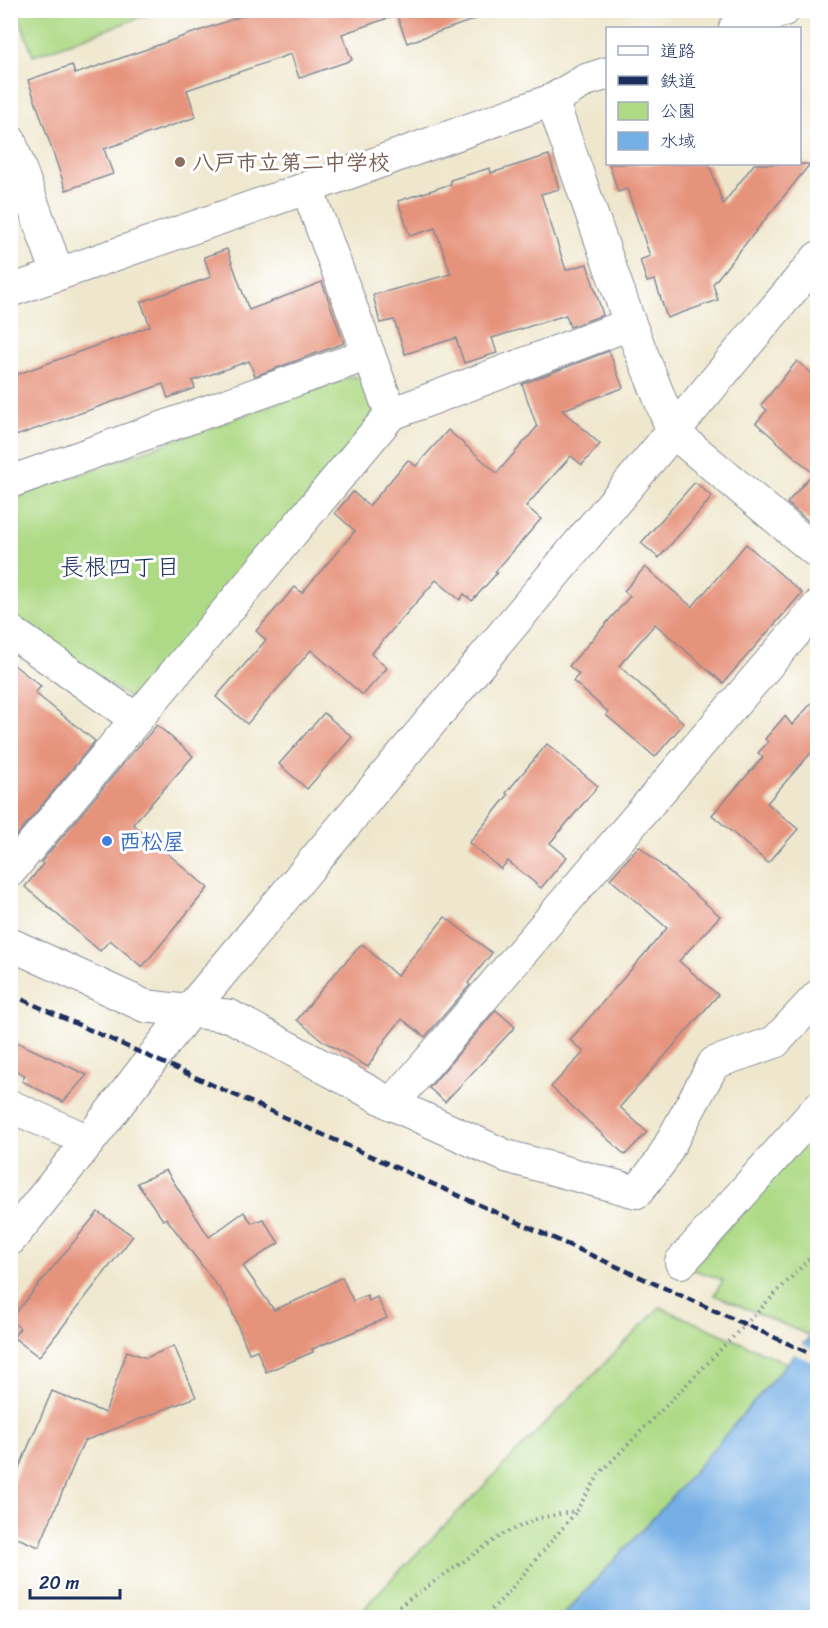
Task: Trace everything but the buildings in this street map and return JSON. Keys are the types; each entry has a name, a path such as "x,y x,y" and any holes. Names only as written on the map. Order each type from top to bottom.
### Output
{"street":[{"path":"738,27 784,10"},
{"path":"10,291 307,188 552,99 586,80 606,74"},
{"path":"552,99 630,324 673,432 818,553"},
{"path":"10,141 58,274"},
{"path":"307,188 391,414"},
{"path":"10,1239 189,1011 818,258"},
{"path":"10,872 391,414 630,324"},
{"path":"10,482 369,354"},
{"path":"392,1104 818,606"},
{"path":"10,631 136,719"},
{"path":"10,945 146,1006 230,1016 392,1104 506,1156 637,1192 661,1161 714,1063 775,1042 818,996"},
{"path":"10,1106 89,1141"},
{"path":"681,1262 818,1108"}],"path":[{"path":"483,1617 506,1595 576,1511 601,1472 818,1250"},
{"path":"378,1617 395,1609 503,1534 539,1518 576,1511"},
{"path":"10,1602 17,1617"}],"green space":[{"path":"17,10 158,10 158,11 33,56"},
{"path":"353,376 369,382 374,402 372,418 143,697 130,699 11,615 11,499"},
{"path":"817,1128 818,1328 811,1336 714,1295 723,1280 691,1269"},
{"path":"660,1307 787,1363 667,1503 561,1617 358,1618 372,1599"}],"water":[{"path":"817,1328 817,1617 561,1618 667,1503"}],"pier":[{"path":"800,1344 817,1351 817,1364 792,1353"}],"railway":[{"path":"10,994 818,1357"}],"place":[{"name":"八戸市立第二中学校","path":"180,162"},
{"name":"西松屋","path":"107,841"}],"district":[{"name":"長根四丁目","path":"120,567"}]}
